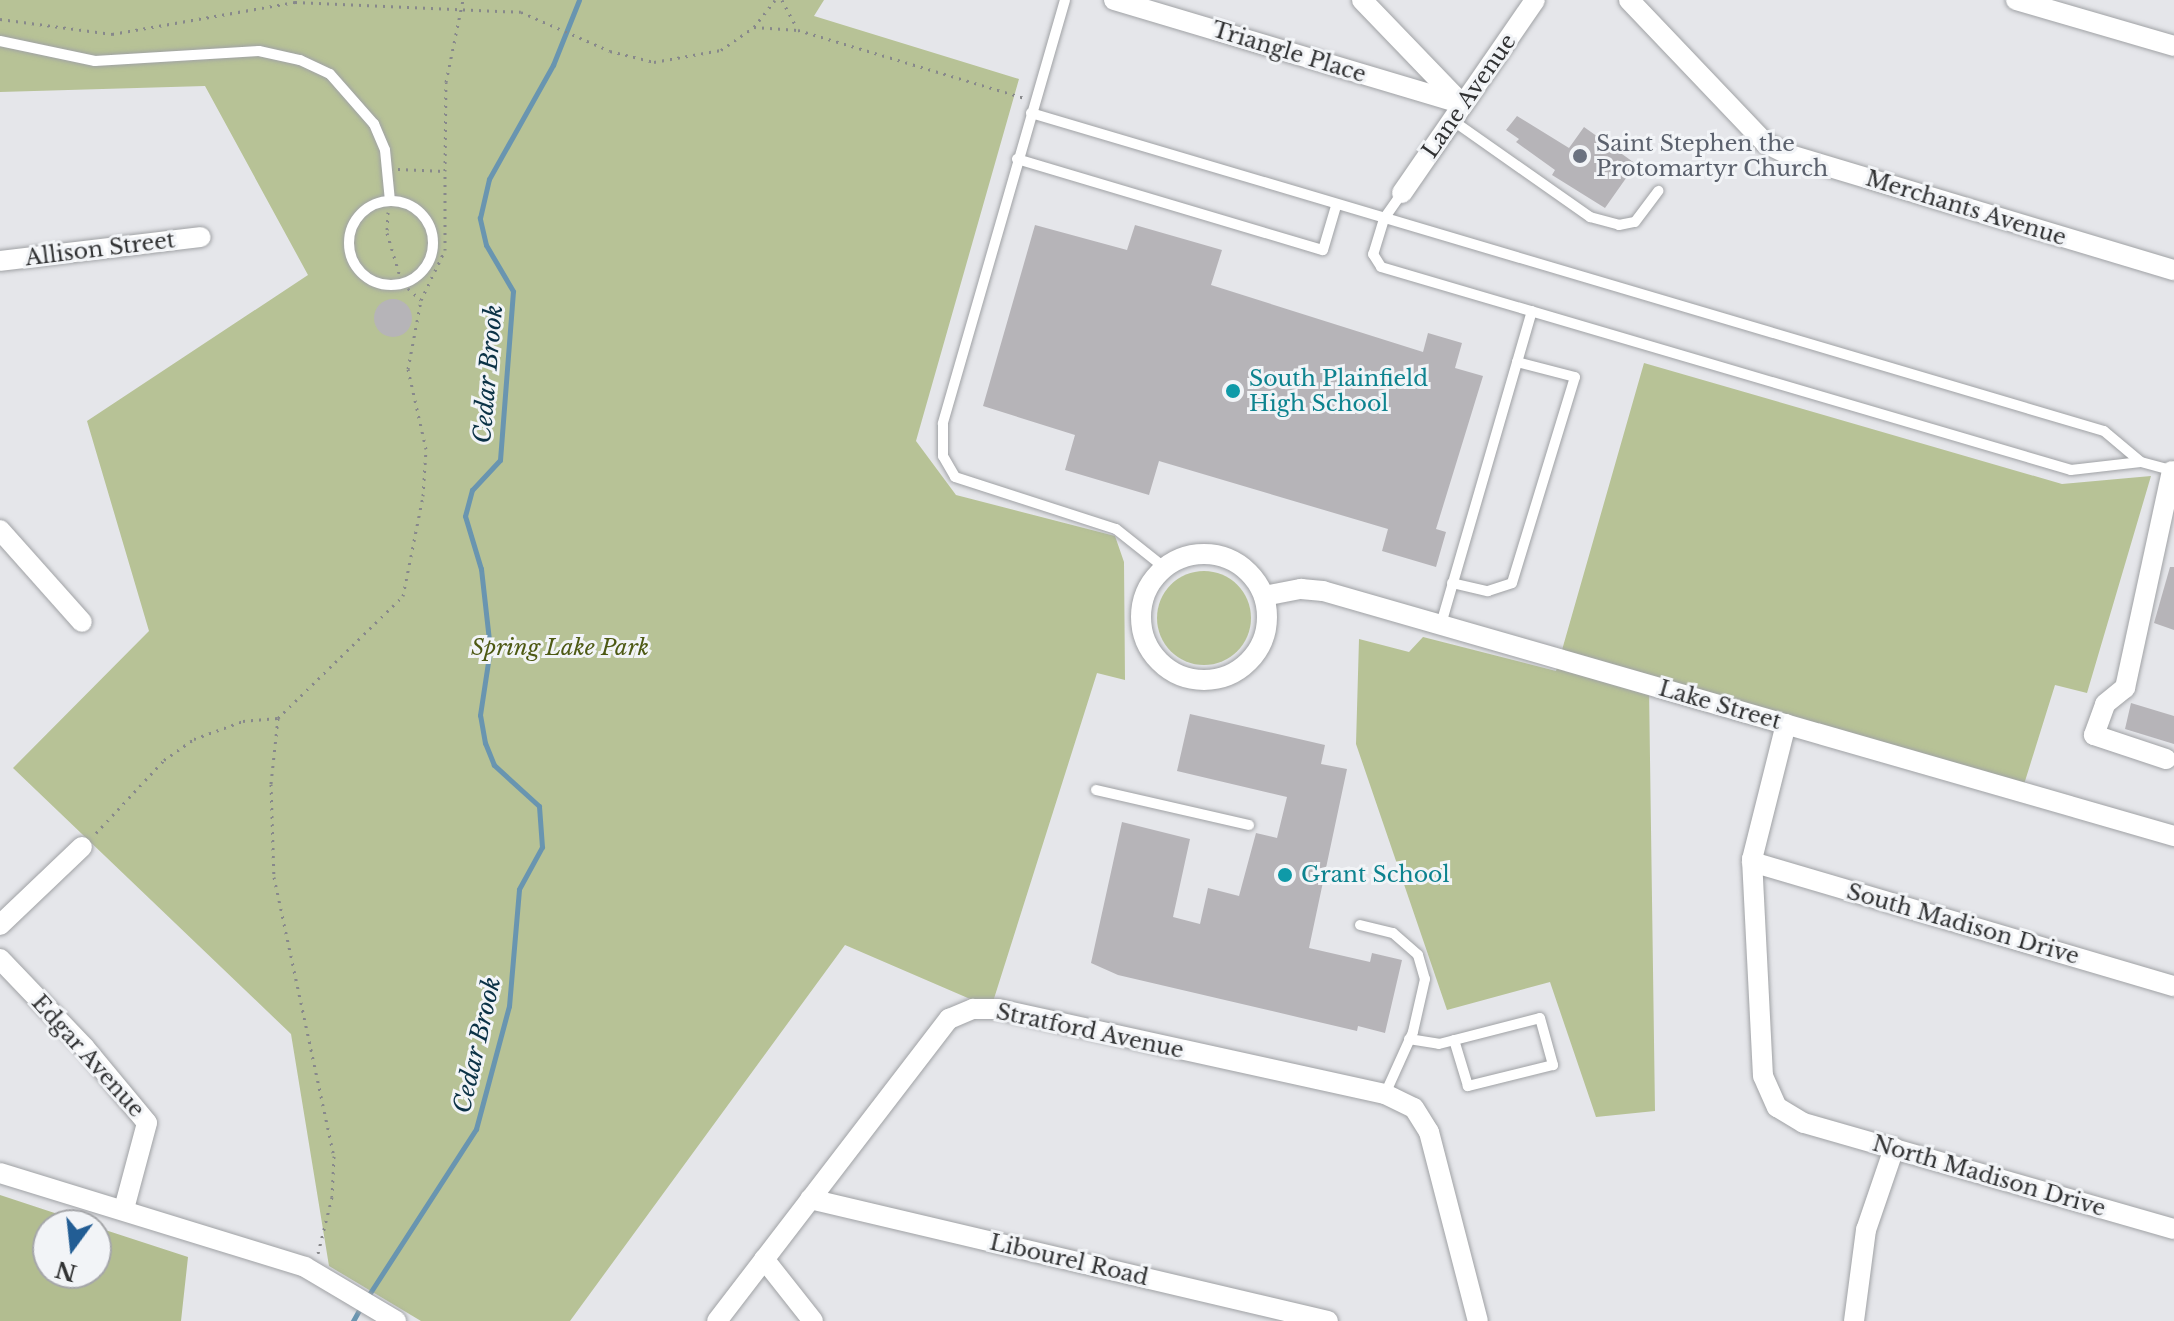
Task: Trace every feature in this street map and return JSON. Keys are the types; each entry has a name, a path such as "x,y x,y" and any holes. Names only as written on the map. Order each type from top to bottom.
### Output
{"street":[{"name":"Triangle Place","path":"1114,0 1457,112"},
{"path":"1362,0 1457,112"},
{"name":"Lane Avenue","path":"1402,193 1535,0"},
{"name":"Merchants Avenue","path":"1629,0 1765,143 1790,155 2174,270"},
{"path":"2016,0 2174,46"},
{"name":"Allison Street","path":"0,261 201,237"},
{"path":"2166,759 2094,735 2105,704 2125,688 2173,471"},
{"path":"0,530 82,622"},
{"path":"1193,555 1228,559 1256,581 1264,596 1263,641 1236,671 1197,680 1171,670 1151,651 1144,635 1143,600 1165,568 1193,555"},
{"name":"Lake Street","path":"1264,596 1312,589 2174,836"},
{"path":"1752,862 1786,724"},
{"path":"0,925 82,847"},
{"name":"South Madison Drive","path":"1752,862 2174,986"},
{"name":"North Madison Drive","path":"1752,862 1763,1076 1777,1107 1804,1123 2174,1229"},
{"name":"Edgar Avenue","path":"0,959 85,1048 147,1123 124,1209"},
{"name":"Stratford Avenue","path":"717,1321 949,1019 973,1009 998,1009 1385,1094 1414,1108 1429,1132 1478,1321"},
{"path":"1854,1321 1866,1230 1894,1148"},
{"path":"0,1173 124,1209 311,1270 392,1318"},
{"name":"Libourel Road","path":"810,1199 1328,1321"},
{"path":"764,1259 813,1321"}],"lane":[{"path":"1065,0 943,424 943,456 955,477 1116,529 1165,568"},
{"path":"0,41 95,61 259,51 300,60 330,74 374,124 387,170 390,201"},
{"path":"1032,107 1336,206 2104,431 2141,462"},
{"path":"1457,112 1599,220 1619,225 1635,222 1658,191"},
{"path":"1017,159 1323,250 1336,206"},
{"path":"1402,193 1384,219 1373,254 1381,267 2071,470 2141,462 2173,471"},
{"path":"390,201 419,212 433,239 424,269 402,283 382,284 368,278 350,252 355,221 367,208 390,201"},
{"path":"1441,624 1532,311"},
{"path":"1452,583 1488,591 1512,583 1575,377 1517,362"},
{"path":"1096,790 1249,825"},
{"path":"1360,925 1393,933 1418,955 1425,979 1409,1039 1385,1094"},
{"path":"1409,1039 1439,1044 1454,1040 1540,1018 1553,1065 1468,1086 1454,1040"}],"path":[{"path":"82,847 164,760 194,739 243,721 278,718 403,596 423,496 426,449 408,369 421,300 445,250 446,82 463,0"},
{"path":"0,19 112,34 295,2 521,12 610,51 654,62 692,58 721,50 754,27 775,0"},
{"path":"782,0 798,30"},
{"path":"754,27 798,30 1032,107"},
{"path":"387,170 445,171"},
{"path":"390,201 387,233 402,283 421,300"},
{"path":"278,718 271,784 274,877 334,1156 327,1224 311,1270"}],"green space":[{"name":"Spring Lake Park","path":"0,0 824,0 814,16 1019,79 916,441 956,495 1115,536 1124,562 1125,680 1097,673 991,1008 845,945 570,1321 421,1321 329,1266 291,1034 13,768 149,631 87,421 308,275 205,86 0,92"},
{"path":"1644,363 2062,484 2151,476 2087,693 2055,685 2021,794 1649,687 1655,1111 1596,1117 1550,982 1447,1010 1356,744 1359,639 1409,652 1423,637 1556,671"},
{"path":"1204,571 1222,575 1237,585 1247,600 1251,618 1247,636 1237,651 1222,661 1204,665 1186,661 1171,651 1161,636 1157,618 1161,600 1171,585 1186,575"},
{"path":"0,1195 42,1209 32,1209 32,1289 112,1289 112,1232 188,1257 181,1321 0,1321"}],"building":[{"name":"Saint Stephen the Protomartyr Church","path":"1517,116 1569,148 1584,127 1636,164 1605,208 1552,175 1555,170 1516,142 1519,139 1506,130"},
{"name":"South Plainfield High School","path":"1035,225 1127,250 1135,225 1222,250 1211,285 1423,352 1428,333 1462,343 1455,368 1483,376 1436,529 1446,532 1436,567 1382,551 1388,529 1159,461 1149,495 1065,470 1075,435 983,406"},
{"path":"393,299 407,304 412,318 407,332 393,337 379,332 374,318 379,304"},
{"path":"2170,567 2174,567 2174,630 2154,623"},
{"path":"2131,703 2174,716 2174,744 2125,729"},
{"name":"Grant School","path":"1190,714 1325,745 1321,764 1347,769 1309,948 1370,962 1372,953 1402,960 1385,1033 1358,1026 1357,1031 1118,975 1091,963 1122,822 1190,839 1173,917 1200,924 1208,888 1239,896 1256,833 1277,838 1287,797 1177,771"}],"waterway":[{"name":"Cedar Brook","path":"368,1296 476,1129 509,1006 519,889 542,847 539,806 494,765 485,743 480,715 490,649 481,569 465,516 472,490 500,460 513,291 486,245 480,218 489,179 553,65 579,0"},
{"name":"Cedar Brook","path":"353,1321 362,1305"}],"place":[{"name":"Saint Stephen the Protomartyr Church","path":"1580,156"},
{"name":"South Plainfield High School","path":"1233,391"},
{"name":"Grant School","path":"1285,875"}]}
